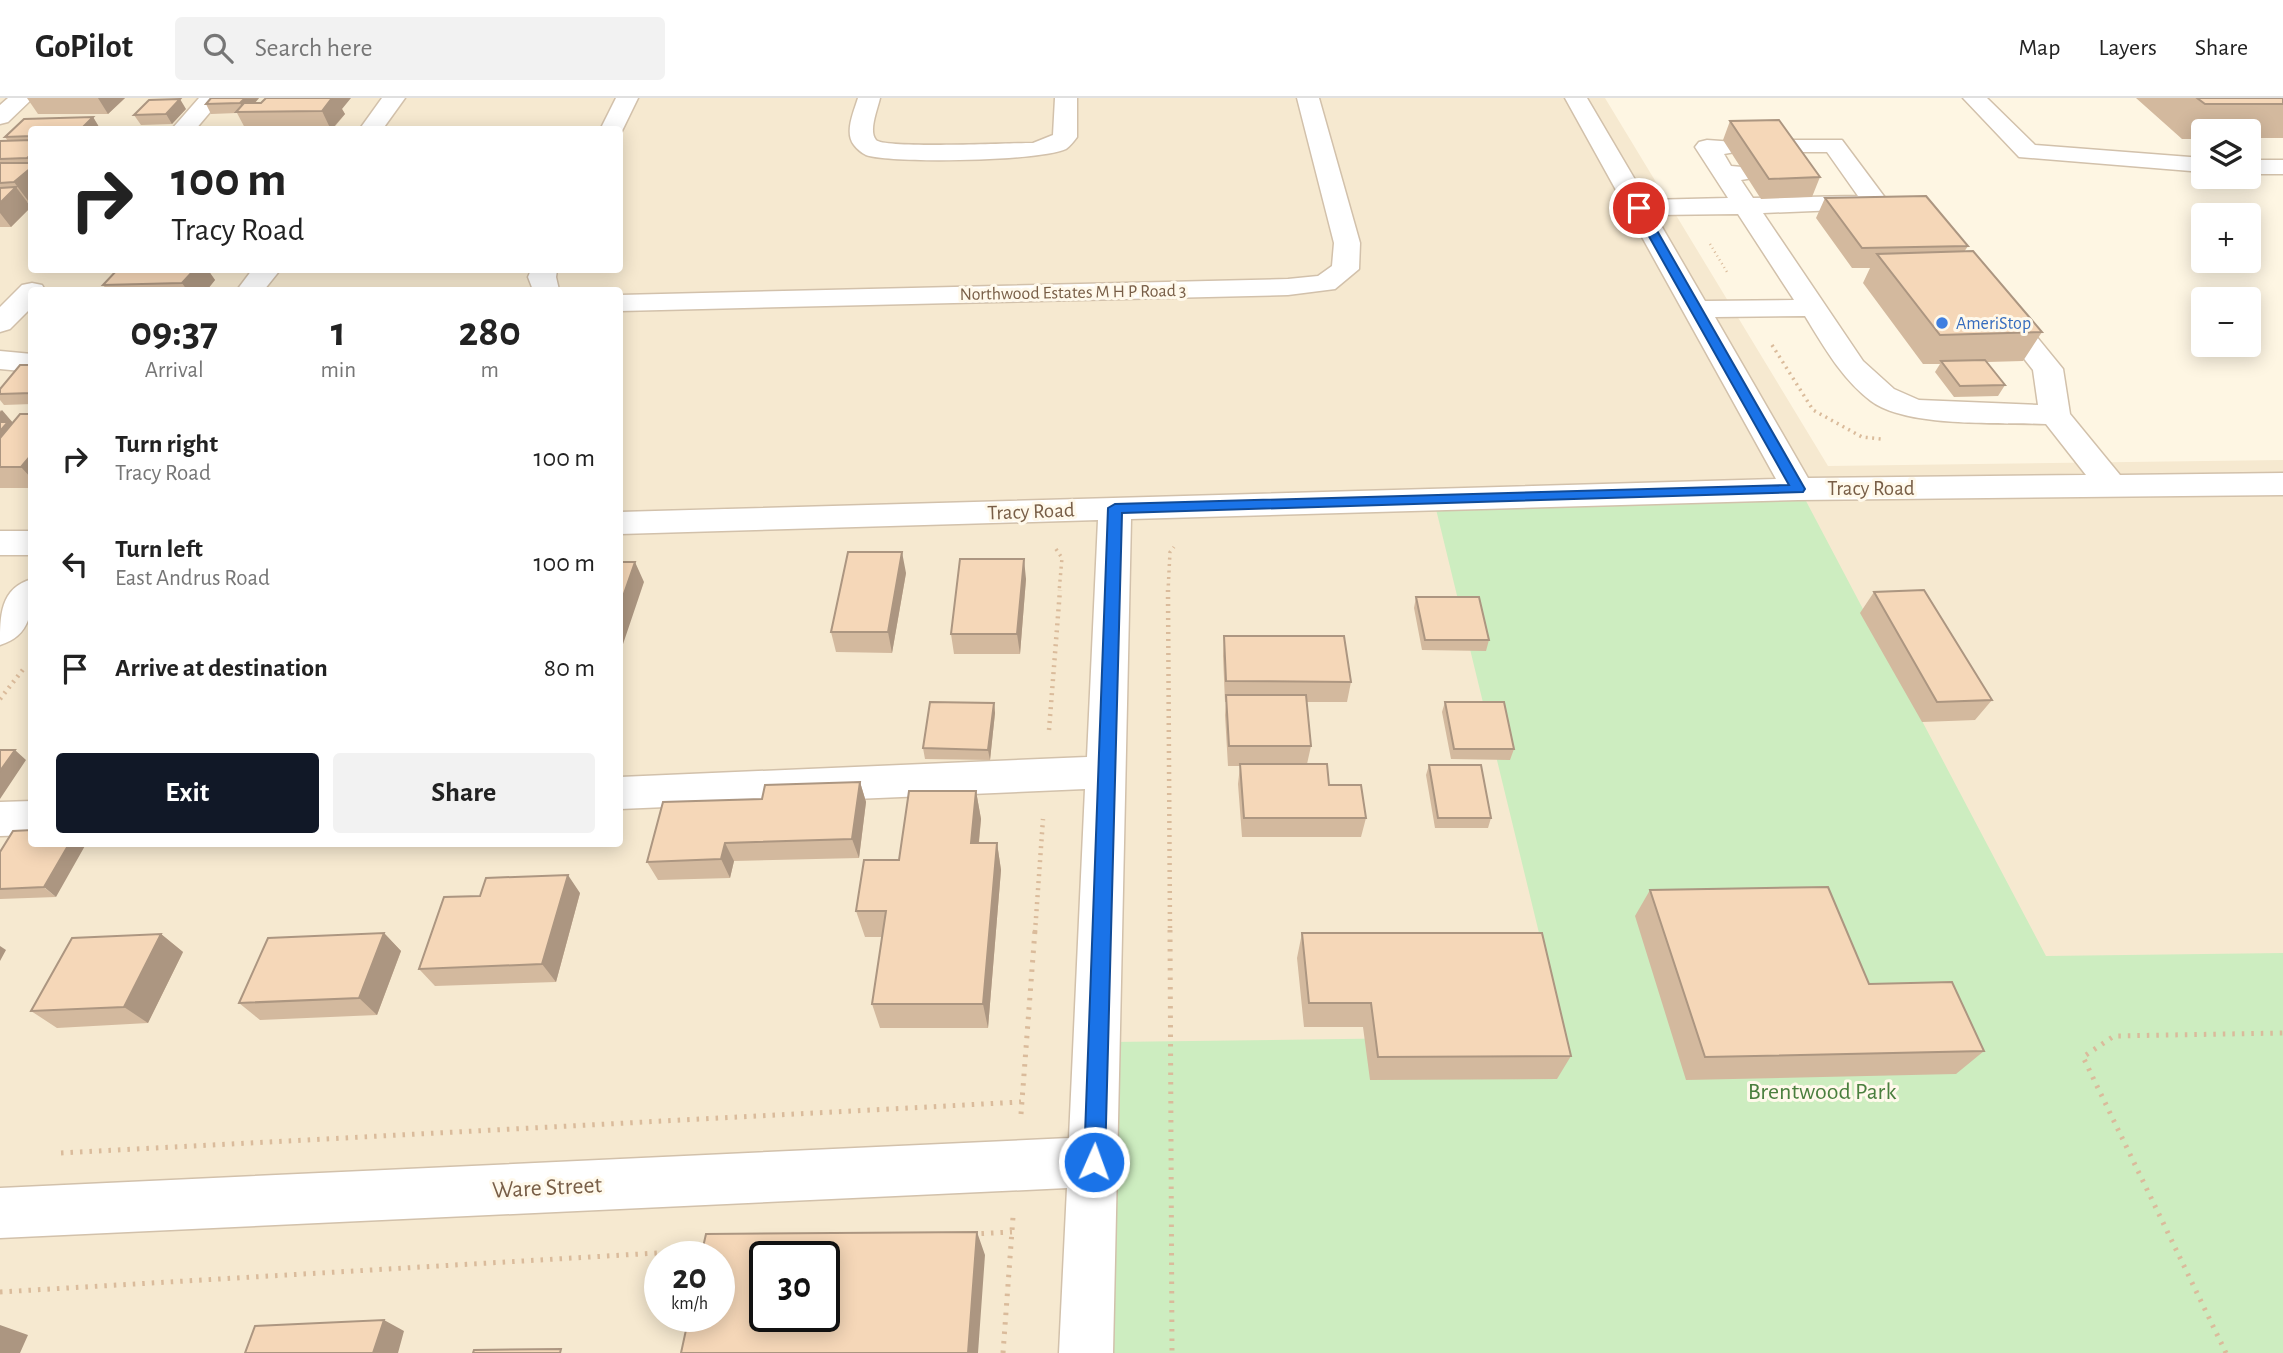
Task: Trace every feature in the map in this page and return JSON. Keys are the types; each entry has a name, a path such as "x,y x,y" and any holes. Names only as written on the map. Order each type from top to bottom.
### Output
{"street":[{"path":"0,117 22,98"},
{"path":"186,126 212,98"},
{"path":"373,126 394,98"},
{"path":"614,126 627,98"},
{"path":"869,98 861,131 863,141 873,149 913,152 1033,150 1057,144 1065,137 1066,98"},
{"name":"Northwood Estates M H P Road 3","path":"623,303 1288,287 1325,283 1345,269 1348,256 1308,98"},
{"path":"1576,98 1798,489"},
{"path":"1974,98 2028,152 2191,164"},
{"path":"1639,208 1876,203 1840,171 1834,145 1776,146"},
{"path":"1727,147 1707,148 1734,173 1746,206 1814,309 1853,366 1883,396 1913,409 2055,415"},
{"path":"2261,167 2283,167"},
{"path":"36,287 49,273"},
{"path":"252,287 264,273"},
{"path":"0,323 28,295"},
{"path":"1988,295 2048,369 2055,415 2112,487"},
{"path":"1696,309 1814,309"},
{"path":"0,360 28,363"},
{"name":"Tracy Road","path":"623,523 1798,489 2283,484"},
{"path":"1086,1353 1115,508"},
{"path":"0,543 28,543"},
{"path":"0,632 28,596"},
{"path":"623,793 1107,772"},
{"path":"0,819 28,818"},
{"name":"Ware Street","path":"0,1213 1094,1162"}],"path":[{"path":"1168,571 1172,1353"},
{"path":"0,699 28,662"},
{"path":"2226,1353 2083,1057 2114,1036 2283,1033"},
{"path":"55,1154 1021,1102"},
{"path":"957,1235 1012,1231"},
{"path":"0,1292 644,1254"}],"shaded area":[{"path":"0,98 1605,98 1828,466 2283,460 2283,1353 0,1353"}],"green space":[{"name":"Brentwood Park","path":"1806,501 2046,956 2283,953 2283,1353 1112,1353 1112,1042 1564,1036 1435,505"}],"building":[{"path":"211,98 245,98 240,103 206,104"},
{"path":"266,98 332,98 322,111 236,112 244,103 261,103"},
{"path":"2197,98 2283,98 2283,104 2205,104"},
{"path":"180,99 166,114 134,115 149,100"},
{"path":"93,117 84,126 28,126 28,136 5,137 24,119"},
{"path":"1779,120 1820,177 1769,179 1730,121"},
{"path":"28,140 28,157 0,159 0,141"},
{"path":"0,163 28,163 28,170 14,182 0,183"},
{"path":"16,187 0,203 0,188"},
{"path":"1926,196 1968,246 1862,248 1825,198"},
{"path":"1973,251 2042,332 1940,335 1877,254"},
{"path":"114,273 191,273 182,283 103,285"},
{"path":"1985,360 2005,385 1960,386 1941,361"},
{"path":"20,365 28,365 28,393 0,394 0,389"},
{"path":"20,414 28,414 28,459 21,467 0,467 0,438"},
{"path":"0,422 8,422 0,431"},
{"path":"848,552 902,552 888,632 831,632"},
{"path":"960,559 1024,559 1017,634 951,634"},
{"path":"623,562 635,562 623,596"},
{"path":"1924,590 1992,700 1937,702 1874,592"},
{"path":"1416,597 1479,597 1489,640 1425,640"},
{"path":"1224,636 1344,636 1351,682 1226,681"},
{"path":"1226,695 1306,695 1311,746 1229,746"},
{"path":"930,702 994,703 988,750 923,748"},
{"path":"1445,702 1504,702 1514,749 1454,749"},
{"path":"0,750 15,750 0,771"},
{"path":"1240,764 1327,764 1329,785 1361,785 1366,818 1244,818"},
{"path":"1429,765 1481,765 1491,818 1438,818"},
{"path":"860,782 852,839 725,843 721,859 647,862 663,802 762,799 765,785"},
{"path":"909,791 976,791 971,843 997,843 983,1004 872,1004 886,911 856,911 864,860 899,860"},
{"path":"28,830 28,847 67,847 44,887 0,889 0,852 13,831"},
{"path":"568,875 542,964 419,969 444,897 480,896 486,878"},
{"path":"1828,887 1869,984 1952,982 1984,1051 1705,1057 1650,890"},
{"path":"384,933 359,998 239,1003 268,938"},
{"path":"1302,933 1542,933 1571,1056 1378,1057 1371,1003 1309,1003"},
{"path":"161,934 124,1007 31,1011 72,938"},
{"path":"977,1232 968,1353 681,1353 686,1332 735,1332 735,1241 704,1241 706,1234"},
{"path":"384,1320 373,1353 245,1353 255,1326"},
{"path":"561,1349 560,1353 473,1353 474,1350"}],"place":[{"name":"AmeriStop","path":"1942,323"}],"route":[{"path":"1094,1162 1115,508 1798,489 1639,208"}]}
